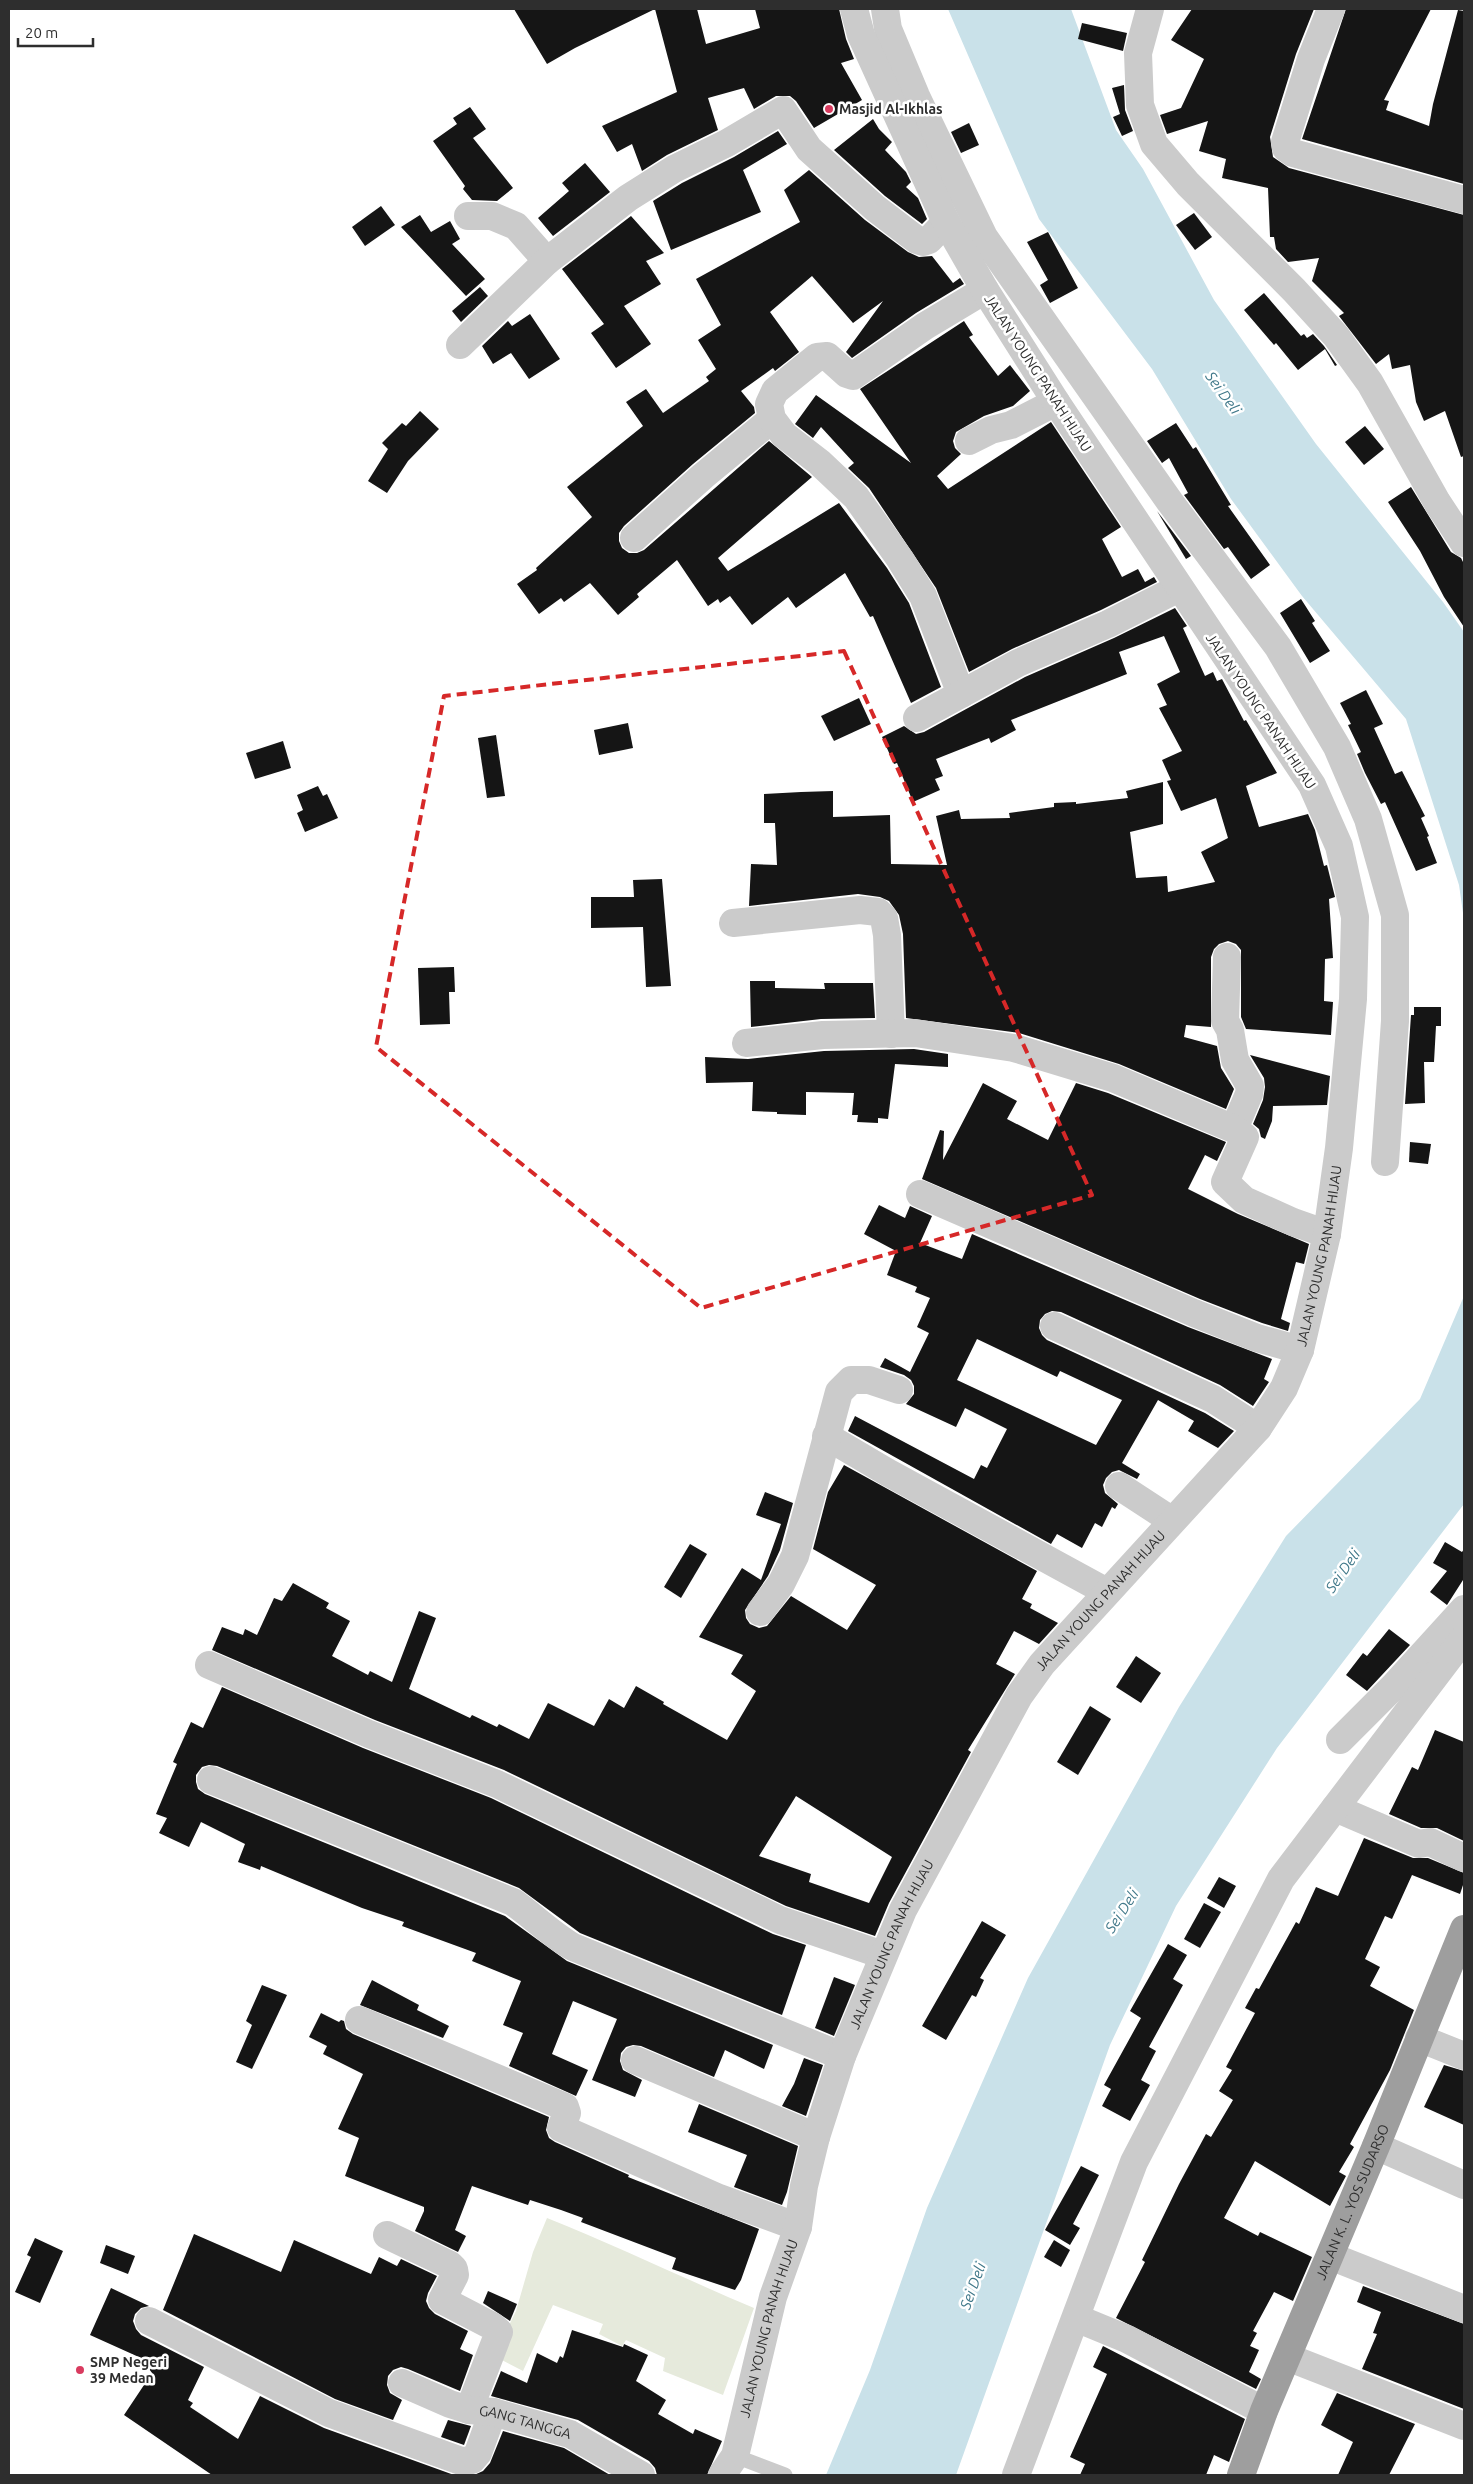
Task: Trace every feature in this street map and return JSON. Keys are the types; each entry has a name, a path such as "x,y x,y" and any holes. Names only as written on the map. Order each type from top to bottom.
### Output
{"highway":[{"name":"JALAN K. L. YOS SUDARSO","path":"1241,2475 1264,2411 1376,2146 1464,1929"}],"street":[{"name":"JALAN YOUNG PANAH HIJAU","path":"737,2464 773,2297 798,2227 804,2186 816,2137 842,2056 883,1955 908,1902 1019,1696 1042,1664 1106,1592 1258,1428 1284,1388 1300,1350 1327,1234 1339,1148 1353,999 1355,917 1339,846 1312,785 1056,402 985,290 946,222 861,35 854,9"},
{"path":"885,9 888,29 916,96 984,237 1170,502 1278,647 1337,747 1368,819 1395,915 1395,1021 1386,1162"},
{"path":"1150,9 1138,53 1140,105 1154,144 1188,184 1294,290 1336,336 1370,383 1437,502 1464,543"},
{"path":"1331,9 1311,59 1285,142 1286,148 1293,153 1464,200"},
{"path":"460,346 548,261 643,188 674,169 727,144 783,110 809,149 875,208 917,240 923,242 929,240 946,222"},
{"path":"468,216 492,216 516,226 548,261"},
{"path":"961,694 923,596 900,559 856,497 819,462 784,435 772,419 769,404 775,392 817,357 827,356 847,374 853,376 925,326 985,290"},
{"path":"969,441 991,430 1011,425 1056,402"},
{"path":"634,538 703,476 772,419"},
{"path":"917,718 1018,663 1108,624 1179,588"},
{"path":"733,923 860,910 878,912 884,918 887,935 891,1034"},
{"path":"1227,957 1225,1021 1230,1030 1235,1060 1250,1086 1249,1094 1234,1129"},
{"path":"746,1043 823,1035 915,1033 1014,1048 1112,1078 1234,1129 1245,1138 1225,1182 1244,1200 1293,1222 1327,1234"},
{"path":"920,1194 1194,1313 1257,1338 1300,1350"},
{"path":"1054,1326 1212,1399 1258,1428"},
{"path":"760,1612 781,1584 795,1556 839,1392 851,1380 869,1380 899,1390"},
{"path":"826,1436 887,1472 1106,1592"},
{"path":"1119,1486 1171,1520"},
{"path":"1340,1740 1394,1686 1464,1609"},
{"path":"1016,2475 1134,2162 1281,1879 1464,1638"},
{"path":"208,1665 370,1734 497,1784 780,1920 883,1955"},
{"path":"210,1780 514,1902 537,1919 555,1936 573,1947 842,2056"},
{"path":"1335,1808 1419,1844 1430,1842 1464,1858"},
{"path":"359,2020 565,2107 567,2113 561,2128 719,2198 798,2227"},
{"path":"1419,2038 1464,2056"},
{"path":"635,2060 816,2137"},
{"path":"1376,2146 1464,2185"},
{"path":"149,2321 329,2413 461,2461 472,2460 478,2453 481,2411 499,2332 492,2326 442,2300 455,2275 454,2269 450,2265 387,2235"},
{"path":"1330,2256 1464,2309"},
{"path":"1076,2318 1127,2339 1264,2411"},
{"path":"1287,2357 1464,2426"},
{"name":"GANG TANGGA","path":"402,2383 450,2404 570,2434 641,2475"}],"lane":[{"path":"737,2464 784,2475"}],"highlighted area":[{"path":"844,651 1092,1195 701,1308 376,1047 444,696"}],"shaded area":[{"path":"547,2218 754,2308 723,2395 663,2371 665,2358 626,2340 622,2346 599,2334 603,2324 553,2305 523,2371 494,2356 516,2311 533,2252"}],"water":[{"name":"Sei Deli","path":"948,9 1071,9 1116,130 1143,169 1214,300 1316,444 1443,602 1464,632 1464,920 1459,885 1406,719 1302,596 1231,499 1152,369 1039,219"},
{"name":"Sei Deli","path":"1464,1296 1464,1504 1277,1748 1176,1906 1110,2045 956,2475 826,2475 870,2370 927,2208 1028,1978 1179,1707 1286,1536 1420,1399"}],"building":[{"path":"514,9 655,9 575,48 547,64"},
{"path":"655,9 697,9 706,44 760,28 755,9 839,9 846,39 854,59 841,63 862,100 814,128 796,101 790,96 776,96 754,109 744,88 708,98 718,130 667,155 642,171 632,144 617,152 602,126 677,92"},
{"path":"1192,9 1314,9 1296,54 1270,137 1273,157 1289,168 1464,215 1464,456 1461,457 1445,411 1424,421 1416,402 1410,365 1392,369 1389,354 1376,364 1339,316 1344,313 1312,281 1319,258 1288,262 1276,249 1274,237 1270,237 1268,188 1222,178 1226,159 1199,151 1208,121 1167,134 1160,115 1181,108 1204,59 1171,40"},
{"path":"1346,9 1431,9 1384,100 1389,101 1386,110 1429,126 1458,10 1464,11 1464,184 1302,139"},
{"path":"1082,23 1127,33 1123,51 1078,39"},
{"path":"1124,85 1125,110 1133,131 1122,136 1113,117 1120,114 1112,88"},
{"path":"470,107 486,129 473,138 513,188 497,201 472,200 463,189 465,186 433,141 457,124 453,118"},
{"path":"873,119 879,129 892,142 885,150 906,172 911,182 906,187 918,198 927,219 922,224 885,196 834,150"},
{"path":"969,123 979,145 961,153 951,132"},
{"path":"778,131 787,144 743,170 761,212 671,250 653,201 682,183 734,157"},
{"path":"585,163 610,192 553,236 538,218 569,191 562,183"},
{"path":"809,170 865,220 908,252 919,257 932,256 953,283 960,278 964,284 916,313 852,358 846,352 883,301 853,323 812,276 770,312 799,352 775,371 773,368 741,391 754,407 755,413 693,464 624,526 619,533 619,541 622,548 629,553 637,553 644,550 769,441 812,477 718,558 728,571 839,503 887,568 909,603 941,687 911,703 873,616 870,617 845,573 796,608 788,597 752,625 730,596 720,603 718,599 708,606 677,560 637,594 639,597 618,615 590,583 564,602 561,598 539,614 517,584 537,570 536,568 592,517 567,487 643,426 626,402 646,389 663,413 709,381 706,377 716,369 698,340 721,325 696,279 800,222 784,190"},
{"path":"381,206 395,225 365,246 352,227"},
{"path":"1194,213 1212,237 1195,250 1176,225"},
{"path":"420,215 431,232 450,221 460,239 452,244 485,279 466,296 401,227"},
{"path":"631,216 664,253 646,261 661,284 624,306 651,344 616,368 591,333 604,324 562,269"},
{"path":"1048,232 1078,288 1050,303 1040,285 1048,280 1027,242"},
{"path":"480,287 488,296 461,322 452,311"},
{"path":"1264,293 1301,336 1304,334 1307,338 1313,334 1324,346 1337,365 1335,366 1325,349 1298,370 1276,343 1274,345 1244,310"},
{"path":"530,314 560,359 529,379 511,353 493,364 482,346 508,321 512,326"},
{"path":"964,321 973,335 969,337 998,376 1010,365 1030,391 1013,406 984,416 956,432 953,441 955,448 961,454 937,476 948,489 1051,422 1121,527 1102,539 1122,577 1138,569 1145,582 1154,577 1157,582 1101,610 1012,649 969,672 936,588 869,488 848,468 854,463 821,427 813,438 795,424 816,395 911,463 860,389"},
{"path":"420,411 439,429 408,461 387,493 368,481 388,449 382,443 402,423 406,426"},
{"path":"1176,423 1193,449 1196,447 1231,505 1228,506 1270,565 1251,579 1228,547 1224,549 1184,495 1188,493 1169,458 1162,463 1147,441"},
{"path":"1365,426 1384,449 1364,465 1345,442"},
{"path":"1411,487 1451,552 1461,558 1464,564 1464,627 1444,597 1420,551 1388,502"},
{"path":"1157,511 1191,556 1186,559"},
{"path":"1301,599 1315,621 1312,623 1330,651 1310,663 1280,613"},
{"path":"1175,608 1187,626 1183,628 1205,676 1213,672 1217,681 1222,679 1244,721 1246,720 1277,773 1246,786 1259,827 1308,814 1315,830 1324,866 1327,865 1335,897 1329,899 1333,958 1325,959 1324,1001 1333,1002 1331,1035 1246,1029 1241,1017 1241,950 1236,944 1228,941 1219,944 1214,949 1211,957 1211,1027 1186,1025 1184,1037 1217,1046 1221,1068 1234,1089 1226,1109 1119,1064 1019,1033 906,1018 903,934 899,915 889,901 880,897 858,894 749,906 751,864 777,865 775,823 764,823 764,794 801,792 833,791 833,817 890,815 891,864 947,865 936,816 959,810 961,819 1010,818 1009,813 1054,807 1054,803 1076,802 1076,804 1128,798 1126,791 1163,782 1163,824 1130,832 1136,878 1167,876 1168,892 1215,882 1201,852 1228,838 1216,798 1181,811 1167,781 1171,780 1162,760 1182,751 1159,708 1167,705 1157,684 1180,672 1164,636 1119,652 1127,674 1011,720 1016,730 991,743 989,738 936,759 943,776 935,779 940,790 913,802 897,763 894,764 882,737 904,726 916,734 924,732 1025,677 1114,638"},
{"path":"1366,690 1383,724 1374,728 1395,774 1402,771 1425,816 1421,818 1429,836 1427,837 1437,863 1416,871 1385,802 1381,804 1365,773 1357,754 1361,752 1348,725 1351,724 1340,703"},
{"path":"859,698 871,724 834,741 821,716"},
{"path":"628,723 633,748 599,755 594,730"},
{"path":"496,735 505,796 487,798 478,738"},
{"path":"283,741 291,768 255,779 246,753"},
{"path":"318,786 323,796 327,794 338,818 305,832 297,813 303,810 297,795"},
{"path":"662,879 671,986 646,987 643,927 591,928 591,897 634,897 633,880"},
{"path":"454,967 455,992 449,992 450,1024 420,1025 418,968"},
{"path":"750,981 775,981 775,988 825,989 824,983 873,983 875,1018 821,1019 751,1027"},
{"path":"1414,1007 1441,1007 1441,1026 1436,1026 1434,1062 1424,1062 1425,1103 1405,1104 1411,1015 1414,1015"},
{"path":"914,1049 948,1054 948,1067 895,1064 888,1119 878,1118 878,1123 857,1122 858,1115 852,1115 854,1093 806,1092 806,1115 777,1114 777,1112 752,1111 753,1082 706,1083 705,1057 748,1059 824,1051"},
{"path":"1250,1055 1330,1076 1327,1105 1273,1106 1272,1121 1265,1139 1261,1137 1259,1129 1253,1124 1263,1100 1264,1078"},
{"path":"983,1083 1017,1101 1007,1119 1048,1140 1076,1083 1108,1093 1226,1142 1217,1161 1205,1155 1188,1189 1238,1214 1309,1244 1304,1264 1296,1262 1281,1319 1290,1323 1288,1331 1200,1299 922,1179 940,1130 944,1131 943,1160"},
{"path":"1410,1142 1431,1144 1428,1164 1409,1162"},
{"path":"879,1205 905,1218 910,1206 932,1216 920,1243 962,1259 972,1234 1188,1327 1272,1359 1264,1379 1269,1382 1253,1406 1220,1385 1061,1312 1052,1311 1045,1314 1040,1320 1039,1328 1047,1340 1205,1413 1234,1431 1218,1448 1188,1431 1194,1421 1158,1400 1122,1463 1140,1474 1137,1479 1119,1470 1112,1472 1106,1478 1103,1485 1105,1493 1118,1504 1115,1509 1112,1507 1102,1527 1095,1523 1082,1548 1057,1534 1051,1544 848,1431 855,1416 974,1479 981,1465 987,1468 1007,1429 965,1408 956,1427 906,1404 914,1394 914,1386 911,1380 904,1375 880,1367 885,1358 910,1372 929,1333 917,1327 930,1298 915,1292 917,1287 887,1275 896,1251 864,1234","holes":["977,1339 1057,1377 1060,1371 1122,1400 1096,1445 957,1380"]},
{"path":"844,1465 1037,1571 1022,1599 1032,1604 1030,1608 1058,1623 1039,1644 1014,1631 996,1664 1015,1674 968,1750 971,1752 889,1903 875,1936 786,1906 504,1770 375,1720 212,1650 222,1627 243,1635 245,1629 257,1635 274,1598 282,1601 293,1583 329,1603 326,1608 350,1621 332,1656 368,1675 370,1671 392,1682 419,1611 436,1618 409,1689 470,1718 472,1715 497,1727 499,1724 529,1739 548,1703 594,1726 609,1699 624,1708 636,1686 664,1702 663,1704 727,1740 756,1691 731,1674 743,1655 699,1637 742,1568 761,1580 781,1524 756,1515 765,1492 793,1503 780,1550 768,1576 745,1610 746,1618 750,1624 759,1628 767,1626 791,1596 847,1630 876,1585 813,1549 828,1492","holes":["796,1796 892,1857 869,1903 809,1882 811,1874 759,1856"]},
{"path":"1445,1542 1462,1552 1464,1549 1464,1580 1447,1605 1430,1592 1447,1571 1433,1563"},
{"path":"690,1544 707,1554 681,1598 664,1587"},
{"path":"1389,1629 1410,1645 1367,1691 1346,1675 1363,1653 1367,1656"},
{"path":"1136,1656 1161,1673 1141,1703 1116,1687"},
{"path":"222,1687 363,1748 491,1798 773,1934 806,1945 782,2015 580,1933 519,1888 217,1766 209,1765 202,1767 196,1775 198,1789 205,1794 505,1916 567,1961 773,2045 764,2069 725,2050 714,2077 641,2046 633,2045 626,2047 621,2053 620,2061 623,2070 642,2080 635,2097 592,2080 617,2019 573,2001 552,2054 588,2070 576,2096 509,2066 523,2033 503,2025 521,1981 472,1961 476,1953 402,1926 404,1922 362,1908 261,1866 260,1870 238,1862 245,1844 201,1822 189,1847 159,1833 167,1818 156,1814 177,1764 173,1762 191,1722 203,1728"},
{"path":"1090,1706 1111,1719 1078,1775 1057,1762"},
{"path":"1435,1730 1464,1742 1464,1841 1437,1828 1421,1828 1389,1814 1412,1767 1418,1770"},
{"path":"1364,1838 1413,1858 1428,1858 1464,1873 1464,1882 1460,1894 1412,1875 1392,1919 1385,1916 1365,1959 1380,1967 1370,1986 1414,2010 1390,2070 1350,2144 1354,2147 1339,2172 1346,2176 1330,2206 1255,2161 1224,2218 1258,2236 1260,2232 1312,2257 1293,2301 1274,2292 1253,2331 1257,2333 1250,2346 1259,2350 1249,2372 1261,2379 1256,2389 1116,2318 1145,2262 1142,2260 1179,2184 1206,2134 1211,2137 1233,2100 1219,2091 1232,2070 1226,2067 1255,2013 1245,2008 1256,1988 1259,1989 1296,1922 1299,1924 1316,1887 1338,1896"},
{"path":"1219,1877 1236,1886 1224,1908 1207,1898"},
{"path":"1204,1903 1221,1912 1200,1948 1184,1939"},
{"path":"982,1921 1006,1935 980,1978 984,1980 976,1997 972,1995 946,2040 922,2026"},
{"path":"1168,1944 1187,1955 1173,1979 1183,1985 1149,2047 1156,2051 1141,2080 1150,2085 1130,2121 1102,2106 1111,2089 1104,2085 1141,2018 1130,2011"},
{"path":"834,1977 855,1985 834,2036 815,2028"},
{"path":"372,1980 419,2005 417,2010 449,2026 443,2038 360,2005"},
{"path":"262,1985 287,1995 252,2069 236,2062 252,2025 246,2021"},
{"path":"321,2013 339,2022 341,2020 344,2021 346,2029 353,2034 549,2117 546,2130 549,2138 555,2142 629,2175 628,2177 759,2229 741,2280 735,2290 672,2269 676,2258 581,2222 583,2218 530,2200 528,2205 472,2186 455,2230 466,2236 458,2252 415,2231 424,2207 345,2176 359,2138 338,2129 363,2074 323,2054 327,2046 309,2037"},
{"path":"804,2058 823,2065 806,2116 782,2106 794,2084"},
{"path":"1444,2065 1464,2071 1464,2125 1424,2107"},
{"path":"699,2104 798,2146 782,2205 734,2187 747,2155 688,2132"},
{"path":"1081,2166 1099,2175 1073,2224 1080,2228 1070,2245 1045,2230"},
{"path":"194,2234 281,2272 294,2240 371,2274 379,2257 397,2266 401,2259 437,2276 426,2301 429,2308 435,2314 468,2331 460,2349 473,2355 460,2391 408,2369 401,2367 393,2370 388,2376 387,2385 390,2393 402,2400 393,2420 335,2399 163,2310"},
{"path":"35,2238 63,2251 40,2303 15,2292 31,2257 27,2255"},
{"path":"1054,2240 1070,2250 1061,2267 1044,2257"},
{"path":"106,2245 135,2256 128,2274 100,2263"},
{"path":"1363,2286 1464,2324 1464,2409 1362,2369 1377,2334 1373,2333 1381,2312 1357,2302"},
{"path":"111,2288 149,2306 141,2308 135,2314 133,2321 141,2335 204,2367 188,2400 193,2403 190,2407 238,2439 260,2396 324,2428 454,2475 212,2475 124,2415 152,2373 141,2358 90,2335"},
{"path":"488,2291 517,2304 510,2321 483,2303"},
{"path":"572,2330 623,2347 624,2344 648,2355 636,2381 666,2400 658,2414 693,2434 695,2429 722,2441 707,2475 657,2475 655,2468 649,2461 578,2420 491,2396 501,2371 527,2383 537,2353 557,2363 560,2356 563,2358"},
{"path":"1103,2346 1245,2419 1229,2462 1214,2455 1206,2475 1080,2475 1085,2464 1070,2457 1107,2374 1093,2367"},
{"path":"1337,2393 1415,2424 1389,2475 1338,2475 1353,2442 1321,2425"},
{"path":"448,2420 471,2426 464,2445 441,2437"},
{"path":"503,2431 564,2448 610,2475 474,2475 483,2471 490,2463"}],"place":[{"name":"Masjid Al-Ikhlas","path":"829,109"},
{"name":"SMP Negeri 39 Medan","path":"80,2370"}]}
